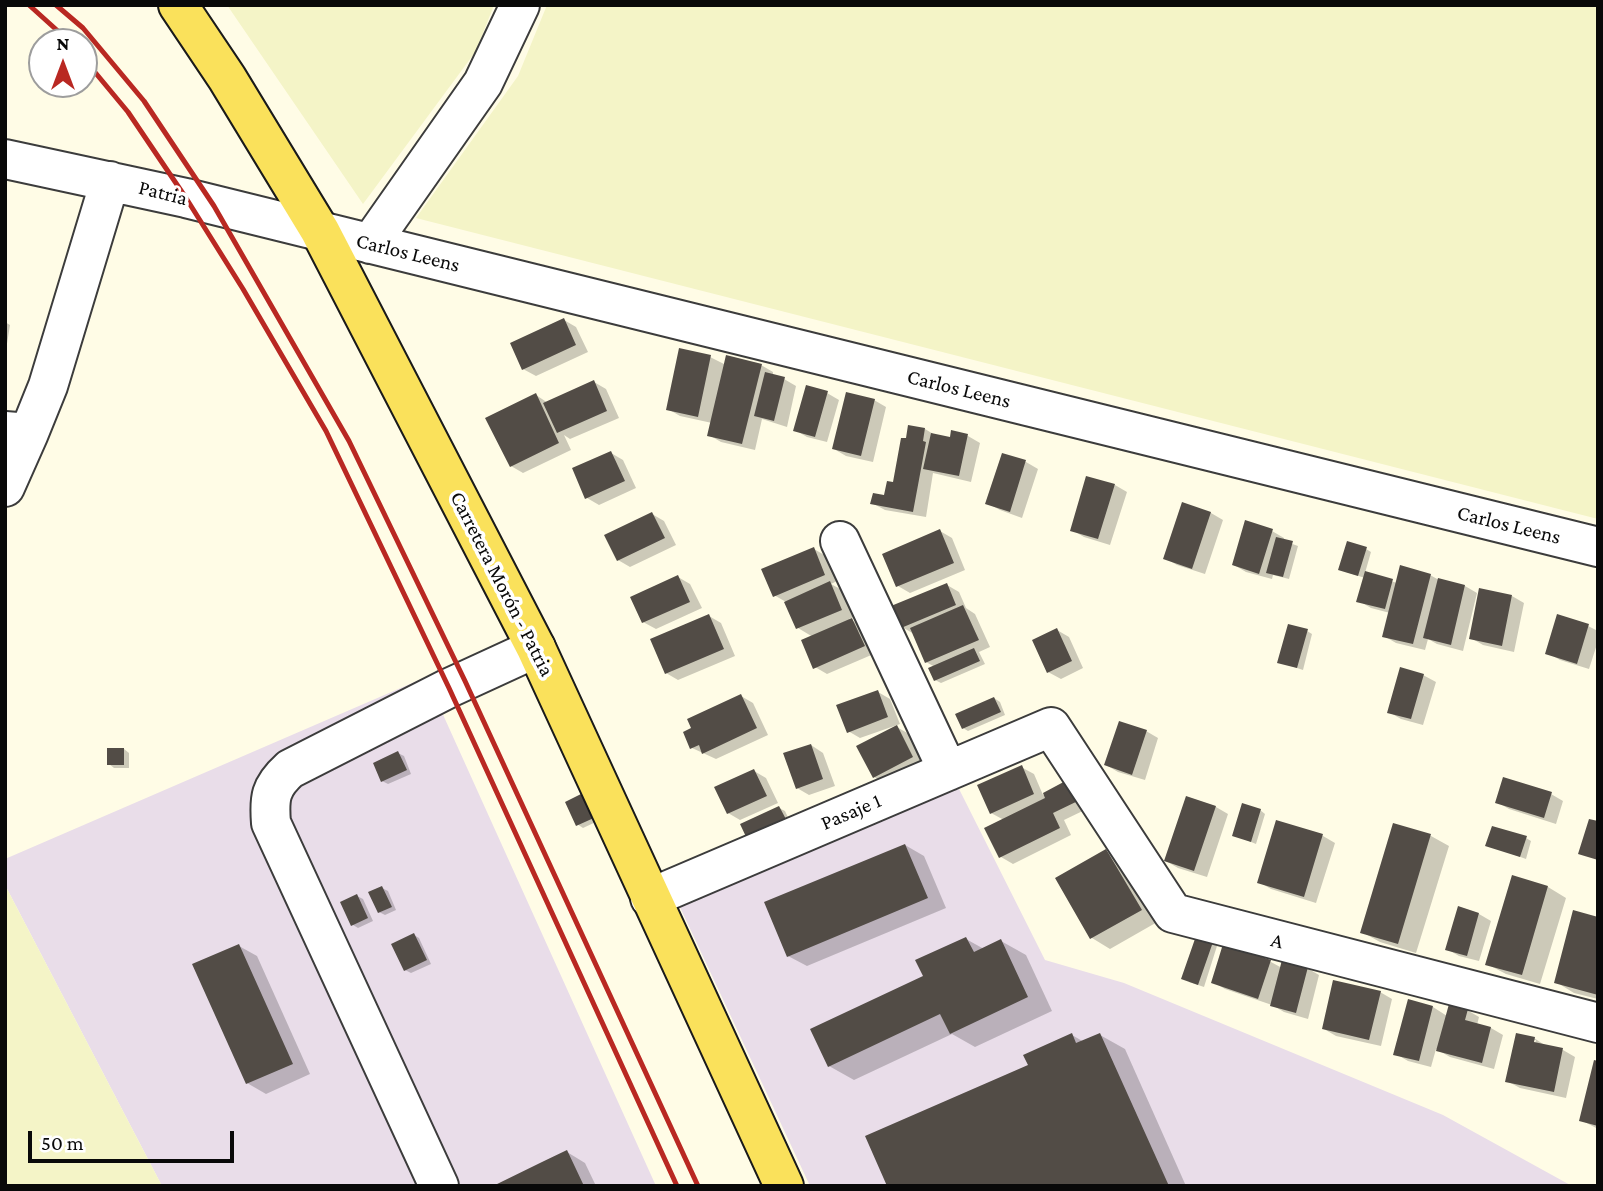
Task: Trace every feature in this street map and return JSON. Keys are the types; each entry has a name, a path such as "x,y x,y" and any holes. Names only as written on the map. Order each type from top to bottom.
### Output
{"main road":[{"name":"Carretera Morón - Patria","path":"178,5 228,78 320,231 536,648 784,1186"}],"street":[{"path":"370,244 483,83 520,5"},
{"name":"Patria","path":"5,159 320,231"},
{"path":"5,487 17,432 48,386 110,181"},
{"name":"Carlos Leens","path":"320,231 1598,547"},
{"path":"840,541 948,771"},
{"path":"439,1186 271,824 270,801 277,780 290,769 449,688 536,648"},
{"name":"Pasaje 1","path":"650,898 1051,727"},
{"name":"A","path":"1051,727 1173,914 1598,1023"}],"shaded area":[{"path":"426,677 656,1186 162,1186 5,885 5,859"},
{"path":"955,781 1045,960 1124,983 1443,1115 1572,1186 810,1186 679,905"}],"green space":[{"path":"227,5 494,5 476,51 363,204"},
{"path":"547,5 1598,5 1598,519 416,218 518,76"},
{"path":"5,885 162,1186 5,1186"}],"building":[{"path":"564,318 576,345 522,370 510,343"},
{"path":"679,348 711,355 698,417 666,410"},
{"path":"726,355 762,364 742,444 707,436"},
{"path":"765,372 785,377 774,421 754,416"},
{"path":"594,380 607,411 557,433 543,403"},
{"path":"806,385 828,391 815,437 793,431"},
{"path":"846,392 875,399 861,456 832,449"},
{"path":"536,393 559,443 510,467 485,418"},
{"path":"908,425 925,428 923,441 926,442 913,512 870,504 873,493 884,495 887,481 893,482 901,438 906,438"},
{"path":"951,430 968,434 959,476 923,469 931,433 950,437"},
{"path":"611,451 625,481 585,499 572,468"},
{"path":"1002,453 1026,460 1010,512 985,504"},
{"path":"1086,476 1115,484 1098,539 1070,531"},
{"path":"1182,502 1211,512 1192,569 1163,559"},
{"path":"652,512 665,538 617,561 604,535"},
{"path":"1245,520 1273,529 1259,574 1232,565"},
{"path":"940,529 954,563 896,587 882,554"},
{"path":"1276,537 1293,541 1283,577 1266,573"},
{"path":"1347,541 1367,547 1358,576 1338,570"},
{"path":"814,547 825,575 773,597 761,569"},
{"path":"1400,565 1431,574 1413,644 1382,637"},
{"path":"1365,571 1393,579 1385,609 1356,602"},
{"path":"678,575 690,602 642,623 630,597"},
{"path":"1438,578 1465,585 1451,645 1423,638"},
{"path":"830,581 842,610 796,629 784,602"},
{"path":"947,583 956,605 901,628 891,606"},
{"path":"1479,588 1512,595 1502,646 1469,639"},
{"path":"963,605 979,640 925,663 910,628"},
{"path":"709,614 724,649 665,674 650,639"},
{"path":"1557,614 1589,624 1577,664 1545,654"},
{"path":"852,618 865,646 813,669 801,640"},
{"path":"1288,624 1308,629 1297,668 1277,663"},
{"path":"1057,628 1072,661 1047,673 1032,640"},
{"path":"974,648 980,661 934,681 928,668"},
{"path":"1400,667 1424,674 1411,719 1387,713"},
{"path":"878,690 888,717 847,733 836,705"},
{"path":"741,694 757,728 702,754 699,745 690,749 683,732 691,728 687,719"},
{"path":"994,697 1001,712 962,729 955,714"},
{"path":"1119,721 1147,730 1132,775 1104,765"},
{"path":"897,725 913,757 873,778 856,746"},
{"path":"811,744 823,779 796,789 783,753"},
{"path":"107,748 124,748 124,765 107,765"},
{"path":"398,751 407,770 381,782 373,763"},
{"path":"1022,765 1034,794 990,814 977,785"},
{"path":"754,769 767,796 727,814 714,787"},
{"path":"1503,777 1552,792 1544,818 1495,803"},
{"path":"1071,778 1082,799 1053,813 1060,828 999,858 984,828 1045,798 1043,793"},
{"path":"585,792 596,817 576,826 565,802"},
{"path":"1186,796 1216,806 1194,871 1164,861"},
{"path":"1242,803 1261,809 1251,842 1232,836"},
{"path":"779,806 788,823 748,841 740,824"},
{"path":"1589,819 1598,821 1598,860 1578,854"},
{"path":"1276,820 1323,834 1304,897 1257,883"},
{"path":"1393,823 1431,834 1398,944 1360,933"},
{"path":"1492,826 1527,836 1520,857 1485,846"},
{"path":"905,844 928,898 787,957 764,902"},
{"path":"1106,849 1142,910 1090,939 1055,878"},
{"path":"1512,875 1548,886 1522,975 1485,965"},
{"path":"382,886 392,907 378,913 368,892"},
{"path":"357,894 368,918 351,926 340,902"},
{"path":"1458,906 1479,913 1467,956 1445,950"},
{"path":"1573,910 1598,917 1598,995 1554,983"},
{"path":"414,933 427,960 404,971 391,944"},
{"path":"1196,936 1213,942 1198,985 1181,979"},
{"path":"966,937 974,952 1001,939 1028,997 950,1034 940,1014 828,1067 810,1029 923,976 915,960"},
{"path":"239,944 293,1064 246,1084 192,964"},
{"path":"1223,944 1271,960 1258,999 1211,983"},
{"path":"1282,960 1308,967 1296,1013 1270,1006"},
{"path":"1333,980 1381,991 1369,1040 1322,1029"},
{"path":"1408,999 1433,1006 1419,1061 1393,1055"},
{"path":"1449,1004 1468,1009 1465,1020 1491,1027 1482,1063 1436,1051"},
{"path":"1072,1033 1076,1043 1100,1033 1169,1186 887,1186 865,1136 1028,1065 1023,1055"},
{"path":"1516,1033 1535,1037 1534,1042 1563,1048 1554,1092 1505,1082"},
{"path":"1594,1060 1598,1061 1598,1126 1579,1121"},
{"path":"567,1150 584,1186 493,1186 542,1162"}],"railway":[{"path":"29,5 54,28"},
{"path":"56,5 83,28 144,101 214,206 349,441 465,681 698,1186"},
{"path":"98,76 128,112 186,198 326,431 449,688 677,1186"}]}
